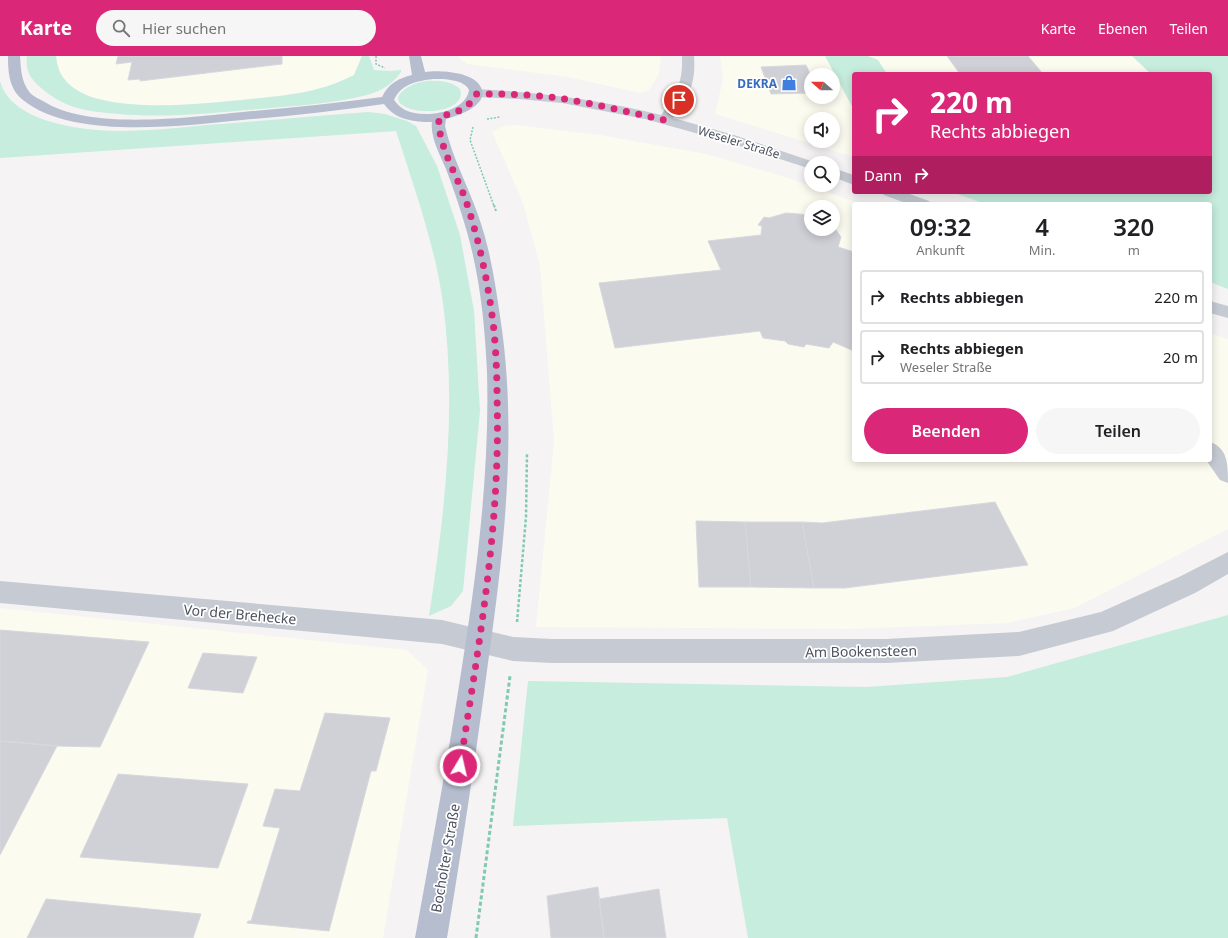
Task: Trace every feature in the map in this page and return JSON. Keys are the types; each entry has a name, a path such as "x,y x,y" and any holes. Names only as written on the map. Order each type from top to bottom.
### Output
{"main road":[{"path":"14,56 14,78 19,88 29,98 47,109 62,114 97,121 141,123 167,122 322,109 388,100"},
{"path":"415,56 419,77"},
{"path":"433,75 458,77 468,81 474,87 476,94 473,101 465,108 439,117 423,118 409,116 398,112 391,107 388,100 390,93 396,86 419,77 433,75"},
{"name":"Bocholter Straße","path":"430,938 455,797 479,642 494,516 498,414 494,332 484,265 465,201 440,135 439,117"}],"street":[{"path":"665,120 685,92 690,71 688,56"},
{"name":"Weseler Straße","path":"476,94 509,94 550,97 591,104 665,120 760,147 804,163"},
{"path":"840,175 852,179"},
{"path":"895,194 917,202"},
{"path":"1212,308 1228,312"},
{"path":"1212,453 1228,474"},
{"name":"Am Bookensteen","path":"479,642 513,649 552,651 683,652 879,651 1019,644 1104,622 1186,585 1228,562"},
{"name":"Vor der Brehecke","path":"0,592 442,632 479,642"}],"path":[{"path":"483,120 505,116"},
{"path":"477,124 471,128 470,140 497,213"},
{"path":"476,938 524,556 528,475 526,451"}],"shaded area":[{"path":"56,56 362,56 354,75 316,90 269,97 199,104 148,106 114,102 90,97 70,86 60,74"},
{"path":"458,56 661,56 659,74 649,90 640,93 568,77 467,64"},
{"path":"720,56 825,56 831,68 804,68 804,104 840,104 840,84 852,106 852,156 825,148 840,148 840,112 804,112 804,142 715,114 723,79"},
{"path":"868,56 1132,56 1149,72 886,72 878,60"},
{"path":"515,125 600,135 706,154 804,184 804,192 827,192 855,202 852,202 852,462 1212,462 1212,334 1228,339 1228,529 1075,608 1007,623 848,629 536,627 554,441 540,266 523,203 492,132 503,126"},
{"path":"0,608 407,650 428,670 383,938 0,938"}],"green space":[{"path":"27,56 56,56 58,68 64,79 70,85 85,94 105,101 128,104 202,104 299,93 322,88 354,75 362,56 369,56 374,70 401,70 401,72 390,83 377,91 367,95 340,101 299,106 206,113 137,115 89,110 71,106 59,100 36,84 28,70"},
{"path":"825,56 868,56 878,60 886,72 852,72 852,106 840,84 840,68 831,68"},
{"path":"1132,56 1228,56 1228,289 1212,283 1212,202 980,202 958,194 1212,194 1212,72 1149,72"},
{"path":"0,81 4,91 11,100 29,113 51,122 73,127 106,131 157,130 368,112 385,114 407,121 416,126 437,166 460,235 474,311 480,411 463,591 451,606 429,616 444,499 449,421 447,342 443,303 435,260 429,238 417,195 396,131 0,158"},
{"path":"427,81 440,81 453,84 460,89 460,97 456,103 448,108 427,111 406,107 399,102 398,97 404,90 415,84"},
{"path":"1228,615 1228,938 748,938 727,818 513,826 528,681 867,687 1007,677"}],"building":[{"path":"118,56 282,56 282,64 140,81 140,79 128,80 132,62 116,64"},
{"path":"947,56 1028,56 1041,72 959,72"},
{"path":"806,65 807,68 804,68 804,93 771,94 761,67"},
{"path":"786,213 804,214 804,236 840,236 841,237 838,247 852,251 852,350 833,342 829,348 806,344 804,347 788,344 785,341 763,338 760,331 615,348 599,283 721,270 708,241 761,235 762,226 758,225 764,217 769,218"},
{"path":"995,502 1028,565 845,588 814,588 802,522 822,523"},
{"path":"696,521 745,522 751,587 699,587"},
{"path":"745,522 802,522 814,588 751,587"},
{"path":"0,630 149,642 100,747 57,746 0,741"},
{"path":"203,653 257,657 243,693 188,688"},
{"path":"325,713 390,718 376,771 371,771 329,931 247,923 248,921 251,921 280,828 263,826 275,789 300,791"},
{"path":"0,741 57,746 0,855"},
{"path":"118,774 248,784 218,868 80,857"},
{"path":"598,887 604,938 551,938 547,896"},
{"path":"659,889 666,938 604,938 599,899"},
{"path":"46,899 201,914 193,938 27,938"}],"place":[{"name":"DEKRA","path":"789,83"}],"route":[{"path":"460,766 479,642 494,516 498,456 498,414 494,332 484,265 465,201 440,135 438,126 439,117 465,108 473,101 476,94 509,94 550,97 665,120 679,100"}]}
